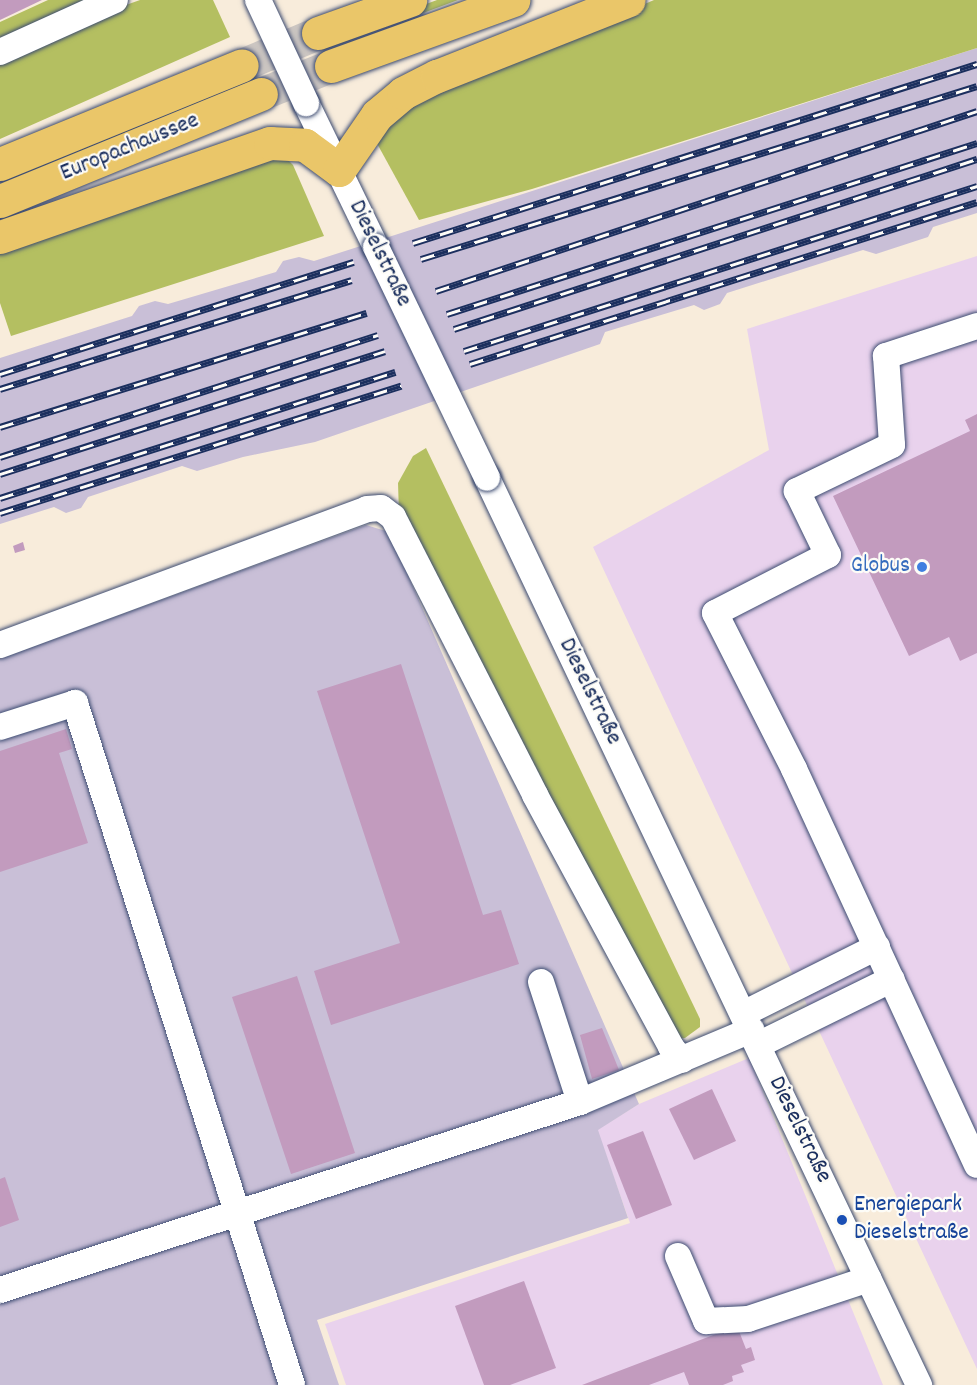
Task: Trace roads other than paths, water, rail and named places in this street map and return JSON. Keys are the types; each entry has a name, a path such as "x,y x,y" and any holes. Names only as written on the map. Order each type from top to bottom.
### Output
{"main road":[{"path":"318,33 410,0"},
{"path":"331,66 513,0"},
{"path":"0,237 270,143 305,145 339,170 377,115 403,93 437,76 629,0"},
{"name":"Europachaussee","path":"0,164 242,65"},
{"name":"Europachaussee","path":"0,201 261,94"}],"street":[{"path":"0,52 115,0"},
{"name":"Dieselstraße","path":"258,0 920,1385"},
{"path":"977,326 886,356 892,445 797,491 828,555 715,613 794,769 977,1165"},
{"path":"0,645 367,509 381,508 393,517 535,795 671,1047 682,1060"},
{"path":"0,727 75,703 292,1385"},
{"path":"751,1030 877,947"},
{"path":"0,1290 579,1102 751,1030 892,979"},
{"path":"541,982 579,1102"},
{"path":"678,1256 706,1321 748,1319 869,1279"}],"tunnel":[{"path":"242,65 318,33"},
{"path":"261,94 331,66"}],"railway":[{"path":"413,243 977,64"},
{"path":"421,259 977,86"},
{"path":"436,291 977,111"},
{"path":"447,314 977,143"},
{"path":"454,329 977,159"},
{"path":"464,351 977,186"},
{"path":"470,364 977,202"},
{"path":"0,374 354,262"},
{"path":"0,389 352,280"},
{"path":"0,427 367,313"},
{"path":"0,457 378,335"},
{"path":"0,474 385,351"},
{"path":"0,498 395,372"},
{"path":"0,513 401,386"}],"place":[{"name":"Globus","path":"922,567"},
{"name":"Energiepark Dieselstraße","path":"842,1220"}]}
